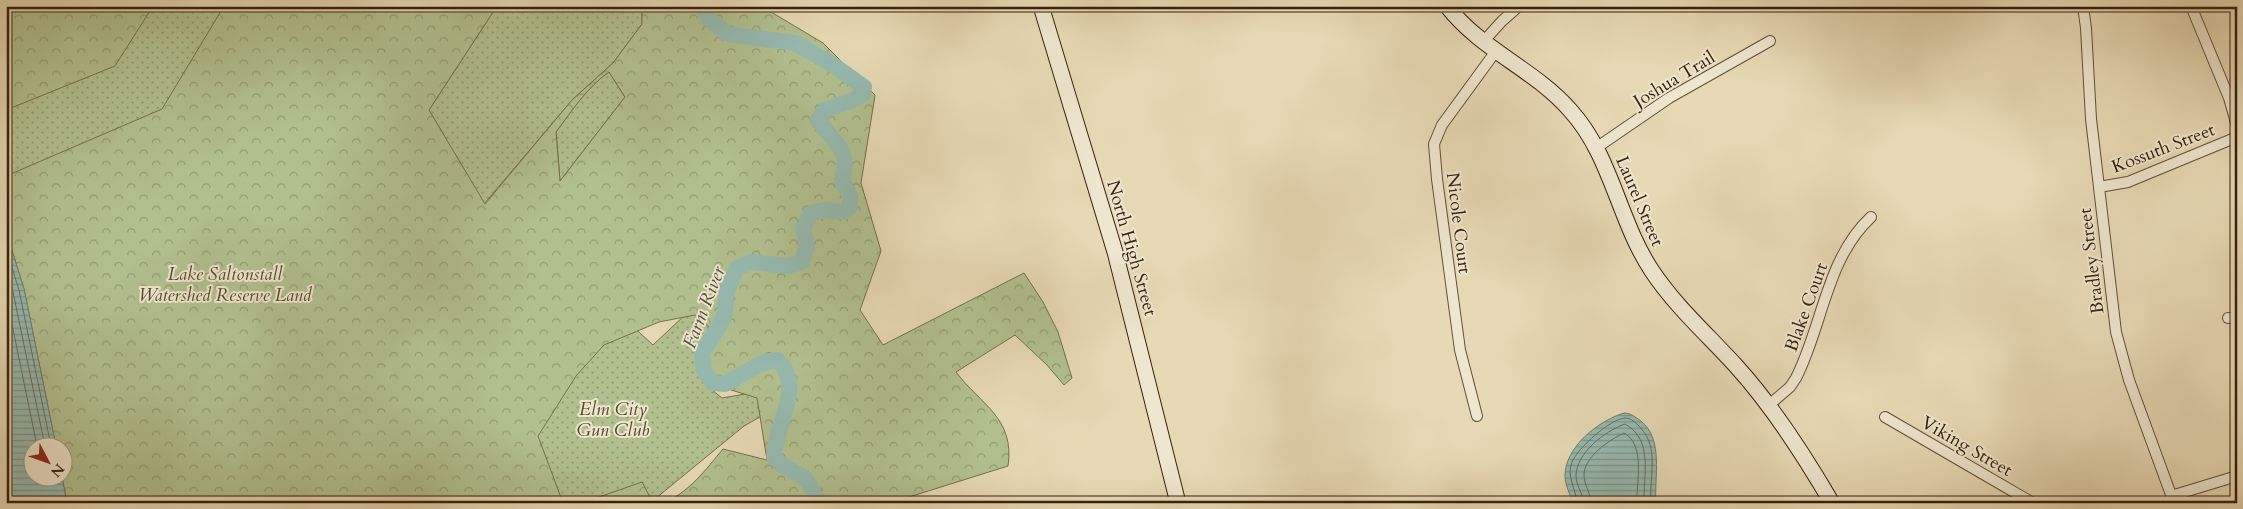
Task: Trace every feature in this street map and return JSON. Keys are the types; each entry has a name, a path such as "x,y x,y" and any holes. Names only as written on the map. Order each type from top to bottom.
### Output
{"street":[{"name":"North High Street","path":"1041,6 1114,252 1178,503"},
{"name":"Laurel Street","path":"1446,6 1458,20 1489,47 1536,78 1561,100 1587,132 1596,148 1635,243 1653,272 1681,309 1738,367 1769,405 1803,454 1832,503"},
{"name":"Nicole Court","path":"1477,416 1460,350 1436,179 1434,144 1438,132 1489,47 1497,26 1519,6"},
{"name":"Bradley Street","path":"2083,6 2089,94 2116,332 2122,358 2172,499"},
{"path":"2192,6 2229,98 2237,126"},
{"name":"Joshua Trail","path":"1596,148 1669,98 1770,41"},
{"name":"Kossuth Street","path":"2099,187 2128,182 2237,137"},
{"name":"Blake Court","path":"1769,405 1790,387 1796,378 1840,260 1851,237 1871,217"},
{"name":"Viking Street","path":"1885,417 2034,503"},
{"path":"2172,499 2237,476"}],"green space":[{"name":"Lake Saltonstall Watershed Reserve Land","path":"6,6 349,6 433,217 604,300 653,345 719,283 706,385 722,398 757,392 774,409 744,426 650,503 6,503"},
{"path":"6,6 153,6 115,66 6,110"},
{"path":"224,6 497,6 429,110 485,204 572,100 613,63 642,24 642,6 761,6 823,43 875,95 861,183 881,251 860,310 883,345 1024,273 1043,302 1058,332 1072,378 1064,385 1047,365 1015,335 956,372 994,413 1001,424 1009,450 1008,466 909,497 911,503 663,503 689,487 723,449 767,460 757,398 728,389 707,387 697,357 704,337 710,328 695,315 659,322 604,345 576,376 538,436 563,503 67,503 64,486 72,486 72,436 54,436 24,289 6,231 6,176 162,109","holes":["609,72 625,97 560,181 556,132 587,92"]},
{"path":"497,6 642,6 642,24 613,63 572,100 484,204 429,110"},
{"path":"609,72 625,97 560,181 556,132 587,92"},
{"path":"642,482 653,503 582,503"}],"water":[{"path":"6,231 24,289 54,436 22,436 22,486 64,486 67,503 6,503"},
{"path":"1624,413 1631,414 1641,421 1653,438 1656,459 1656,503 1573,503 1565,476 1566,465 1571,455 1577,445 1594,429"}],"waterway":[{"name":"Farm River","path":"703,6 708,18 727,34 795,43 832,64 864,87 863,94 853,100 825,110 818,120 843,153 844,169 842,180 850,197 850,207 842,212 825,210 811,213 803,228 807,245 802,262 788,266 751,262 737,268 727,291 724,318 702,353 704,371 713,383 725,384 762,363 777,360 785,370 789,381 789,393 774,457 782,465 806,479 820,503"}],"park label":[{"name":"Elm City Gun Club","path":"613,419"}]}
